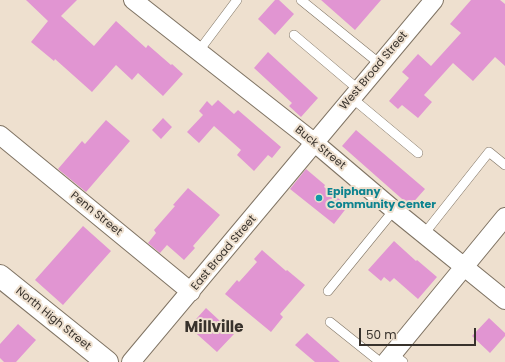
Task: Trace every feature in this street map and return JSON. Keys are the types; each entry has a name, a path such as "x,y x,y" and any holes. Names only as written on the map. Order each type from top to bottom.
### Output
{"street":[{"name":"Buck Street","path":"133,0 315,143 394,210 505,300"},
{"name":"West Broad Street","path":"315,143 356,94 428,2"},
{"name":"Penn Street","path":"0,135 191,292"},
{"name":"East Broad Street","path":"131,362 315,143"},
{"path":"391,360 505,217"},
{"name":"North High Street","path":"0,276 107,362"}],"lane":[{"path":"198,52 237,0"},
{"path":"301,0 380,64"},
{"path":"294,35 418,153"},
{"path":"424,234 489,152 505,165"},
{"path":"328,291 394,210"},
{"path":"330,322 391,360"}],"building":[{"path":"26,0 77,0 61,16 94,46 116,21 146,48 148,45 183,74 163,96 138,73 132,80 116,65 92,92 55,59 54,61 31,42 48,21"},
{"path":"275,0 279,0 294,14 275,35 258,19"},
{"path":"321,0 381,0 355,30"},
{"path":"471,0 500,0 505,4 505,66 495,57 473,81 453,63 424,95 432,102 418,118 402,105 398,109 389,101 409,78 402,72 418,54 431,66 461,33 450,24"},
{"path":"268,52 318,98 301,117 289,106 292,103 254,68"},
{"path":"218,100 234,114 238,110 281,147 272,158 268,155 254,171 237,155 241,150 214,126 199,143 187,132 203,115 199,111 207,101 212,106"},
{"path":"163,118 172,127 161,139 152,130"},
{"path":"106,120 130,141 86,192 58,169 82,141 85,144"},
{"path":"356,130 425,189 410,206 342,146"},
{"name":"Epiphany Community Center","path":"306,169 325,185 324,187 348,206 334,224 290,189"},
{"path":"188,188 220,215 193,246 195,248 184,260 167,245 160,253 148,243 156,233 154,230 175,206 173,205"},
{"path":"83,226 111,251 63,305 35,280"},
{"path":"394,241 416,261 417,260 437,277 418,299 394,278 390,282 384,277 381,281 368,270"},
{"path":"262,250 305,285 280,314 283,317 271,332 225,294 237,280 239,282 257,262 254,259"},
{"path":"206,308 234,334 217,352 189,327"},
{"path":"489,318 505,333 505,336 490,353 472,336"},
{"path":"18,324 36,340 16,362 4,362 0,358 0,344"},
{"path":"307,333 340,362 315,362 295,345"}],"place":[{"name":"Epiphany Community Center","path":"319,198"}],"district":[{"name":"Millville","path":"214,328"}]}
